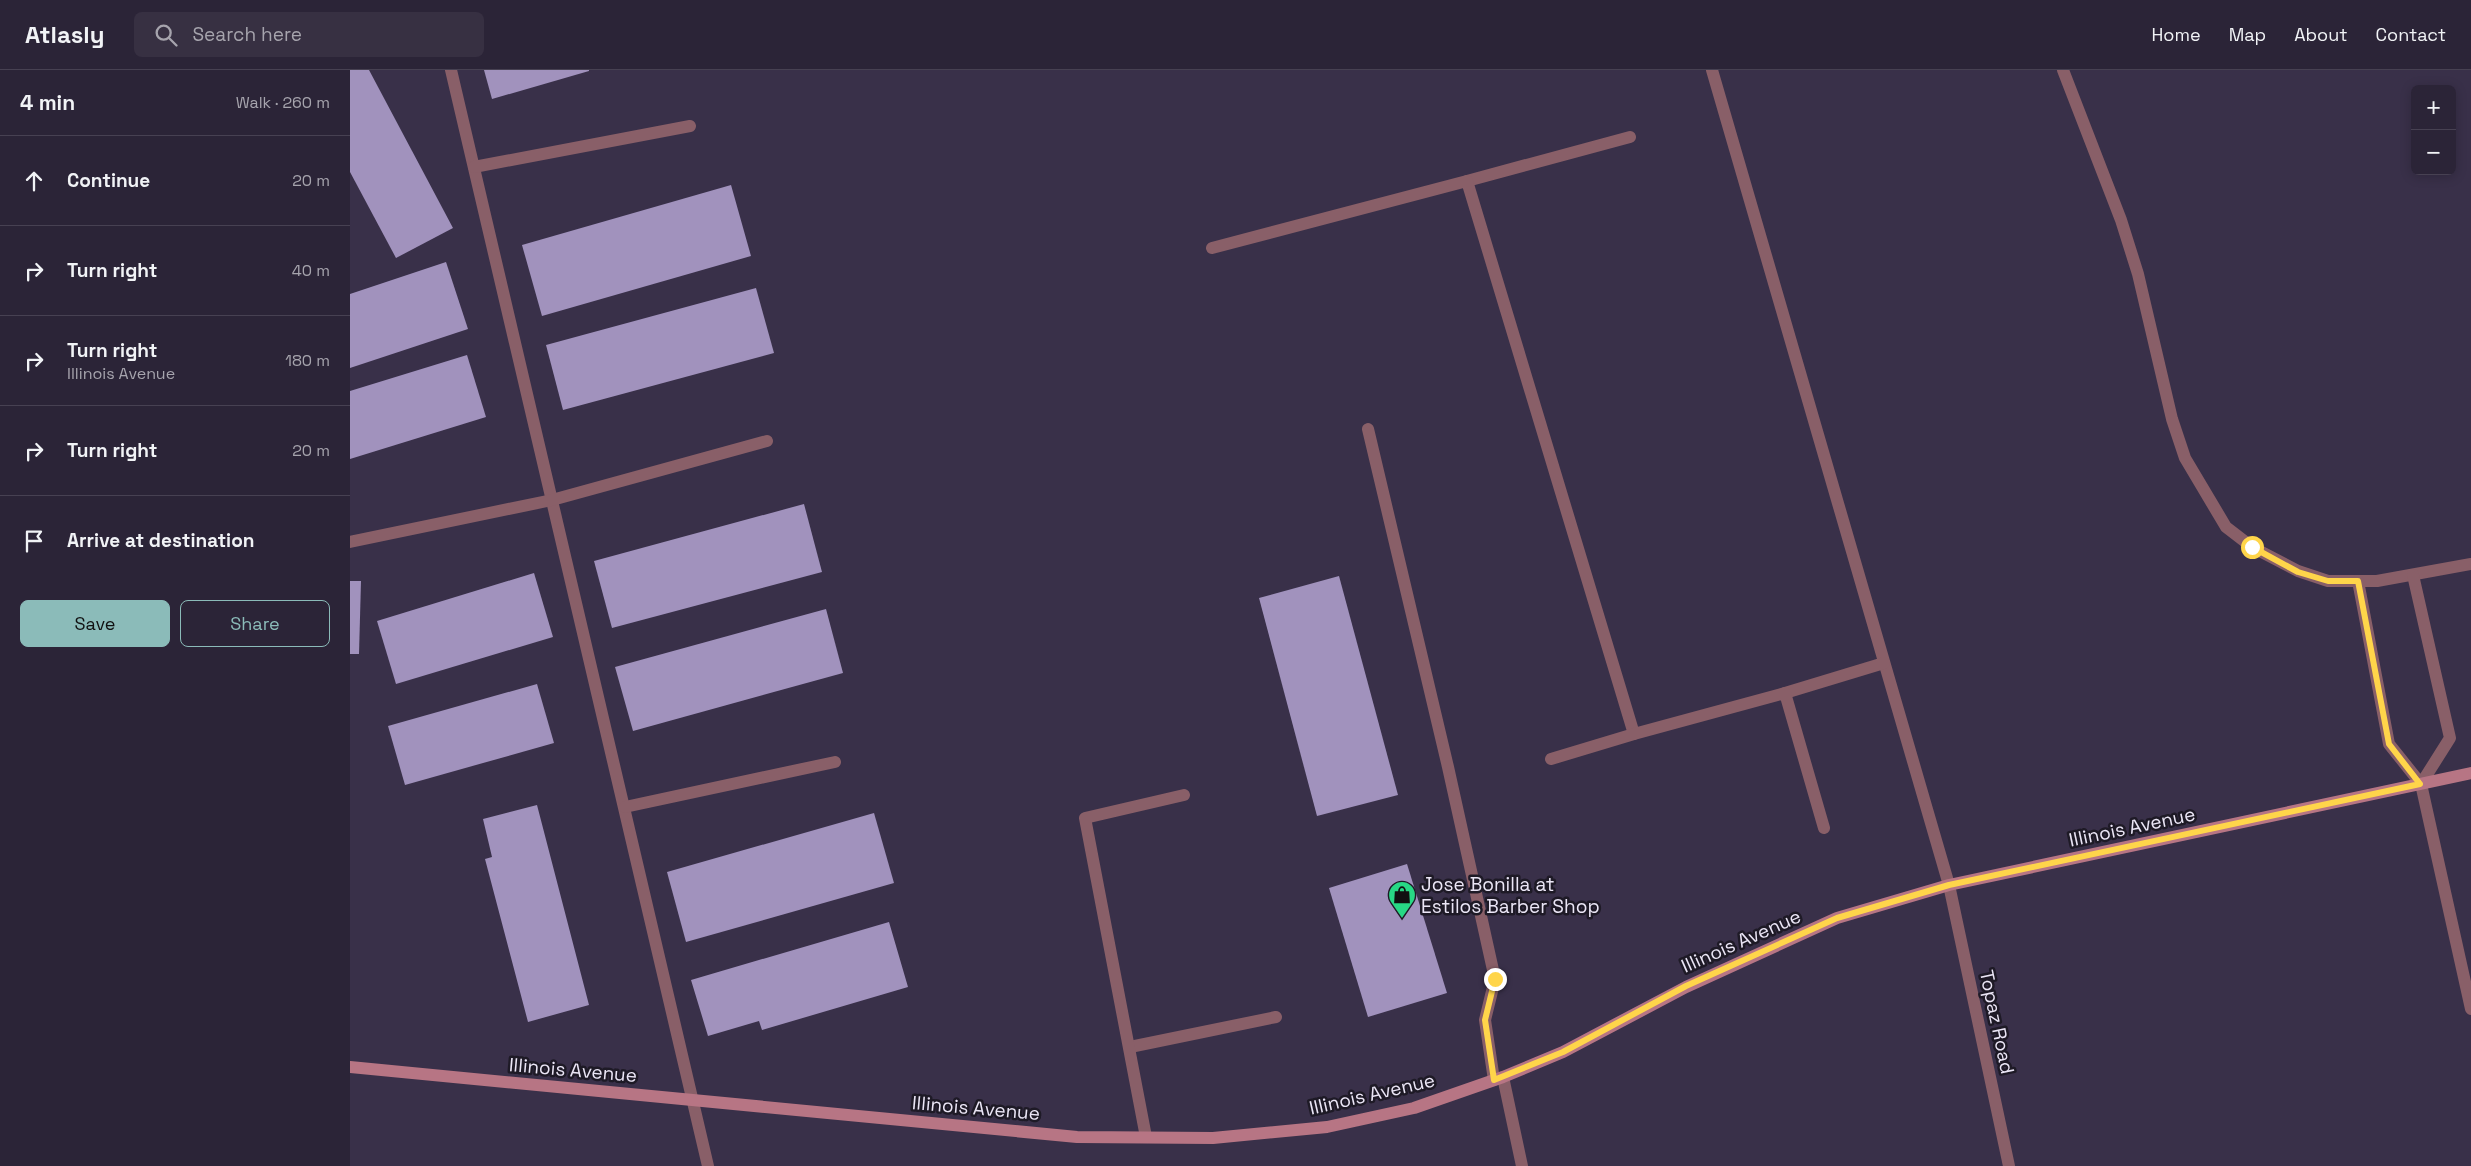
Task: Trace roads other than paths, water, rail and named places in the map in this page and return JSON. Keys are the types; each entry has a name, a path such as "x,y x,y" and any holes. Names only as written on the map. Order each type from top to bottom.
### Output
{"street":[{"path":"451,70 708,1166"},
{"name":"Topaz Road","path":"1712,70 1949,885 2009,1166"},
{"path":"2063,70 2124,229 2138,274 2172,419 2185,458 2226,527 2252,547 2298,572 2328,581 2377,581 2471,564"},
{"path":"474,167 690,126"},
{"path":"1212,248 1630,137"},
{"path":"1467,181 1634,734"},
{"path":"1368,429 1448,767 1495,979 1485,1020 1522,1166"},
{"path":"350,542 552,500 767,441"},
{"path":"2413,575 2450,738 2420,784"},
{"path":"2358,581 2389,744 2420,784 2471,1009"},
{"path":"1551,759 1884,663"},
{"path":"1785,693 1824,828"},
{"path":"625,807 835,762"},
{"name":"Illinois Avenue","path":"350,1067 1077,1137 1213,1138 1327,1127 1414,1108 1499,1079 1563,1052 1686,986 1837,918 1949,885 2471,773"},
{"path":"1146,1137 1086,818 1184,795"},
{"path":"1130,1047 1276,1017"}],"place":[{"name":"Jose Bonilla at Estilos Barber Shop","path":"1402,919"}]}
